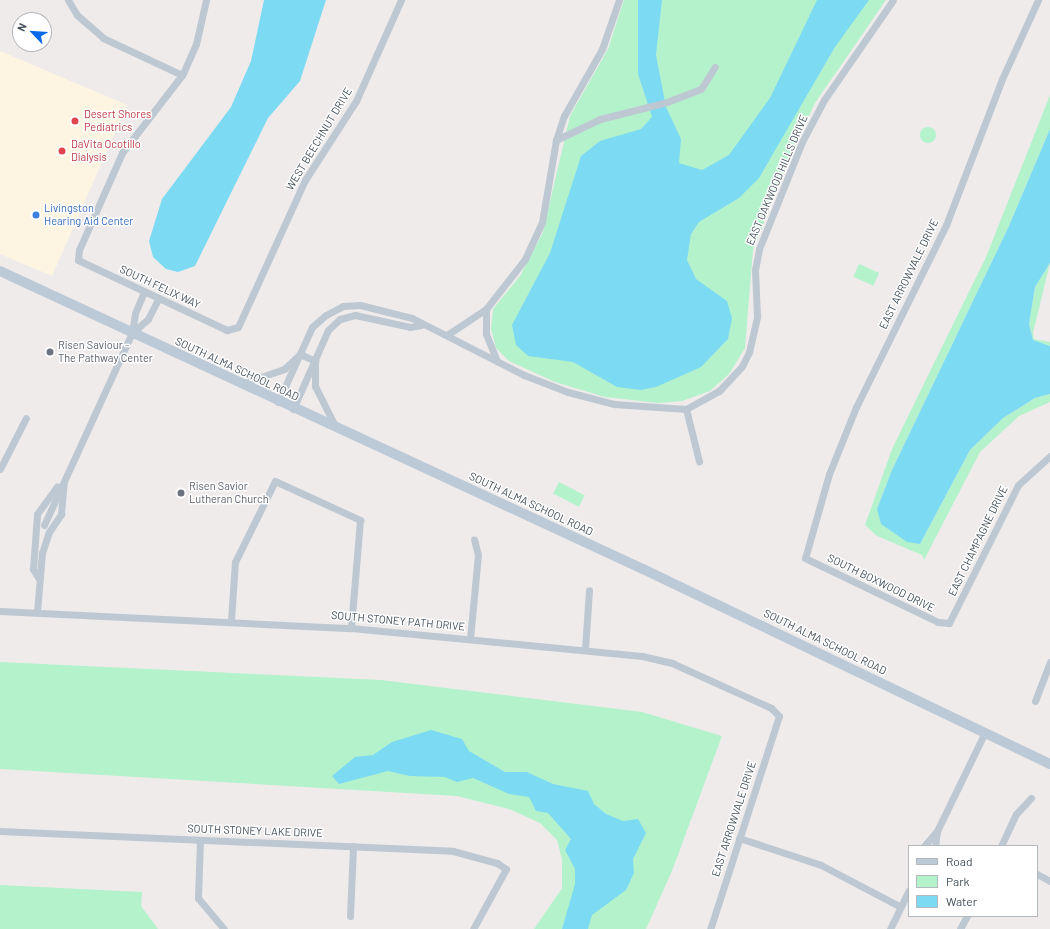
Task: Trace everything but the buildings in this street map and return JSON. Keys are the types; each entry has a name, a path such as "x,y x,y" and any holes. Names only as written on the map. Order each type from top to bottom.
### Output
{"main road":[{"name":"SOUTH ALMA SCHOOL ROAD","path":"0,271 278,402 294,408 643,569 1050,764"}],"street":[{"path":"68,0 77,15 103,38 182,75 196,44 206,0"},
{"name":"WEST BEECHNUT DRIVE","path":"234,330 305,180 356,101 401,0"},
{"path":"447,335 486,309 525,259 542,222 556,140 564,116 602,49 619,0"},
{"name":"EAST OAKWOOD HILLS DRIVE","path":"686,409 719,391 742,366 749,352 757,316 755,270 769,221 824,100 893,0"},
{"name":"EAST ARROWVALE DRIVE","path":"805,558 829,474 856,407 946,225 1002,79 1038,0"},
{"path":"556,140 600,119 667,102 701,89 715,67"},
{"name":"SOUTH FELIX WAY","path":"182,75 122,153 79,250 78,260 220,328 234,330"},
{"path":"37,612 44,527 64,479 132,333 135,313 144,292"},
{"path":"132,333 148,319 158,299"},
{"path":"278,402 312,327 321,319 343,306 360,305 385,309 447,335 542,383 606,402 686,409 699,461"},
{"path":"486,309 486,334 497,359"},
{"path":"294,408 314,360 331,328 340,319 355,315 410,326 421,324"},
{"path":"321,319 331,328"},
{"path":"300,354 314,360"},
{"path":"241,384 284,369 300,354"},
{"path":"314,360 315,386 336,428"},
{"path":"0,468 26,418"},
{"name":"EAST CHAMPAGNE DRIVE","path":"949,623 1018,485 1050,456"},
{"path":"39,579 33,569 36,536 44,527 60,514 64,479"},
{"path":"231,620 235,562 275,481 360,520 351,628"},
{"path":"470,639 478,555 474,539"},
{"name":"SOUTH BOXWOOD DRIVE","path":"805,558 938,622 949,623"},
{"path":"585,649 589,590"},
{"name":"SOUTH STONEY PATH DRIVE","path":"0,611 231,620 351,628 585,649 642,656 672,663 771,708 779,716"},
{"path":"1035,701 1050,662"},
{"name":"EAST ARROWVALE DRIVE","path":"710,929 779,716"},
{"path":"925,845 937,831 985,732"},
{"path":"1001,845 1016,814 1031,798"},
{"name":"SOUTH STONEY LAKE DRIVE","path":"0,831 453,851 497,863 506,869 473,929"},
{"path":"935,845 937,831"},
{"path":"739,838 821,865 901,907"},
{"path":"200,840 198,898 224,929"},
{"path":"350,916 353,846"},
{"path":"1038,875 1050,881"},
{"path":"890,929 908,892"},
{"path":"960,929 966,917"}],"shaded area":[{"path":"0,51 127,105 52,276 0,254"}],"green space":[{"path":"624,0 886,0 815,103 790,156 753,250 745,348 729,374 710,391 682,401 658,403 605,397 555,382 509,361 496,348 491,329 493,309 520,276 543,232 570,116 608,49"},
{"path":"1050,95 1050,129 1008,228 892,470 877,509 920,544 970,450 1003,418 1035,398 1050,394 1050,402 1019,416 980,452 924,560 922,555 877,536 865,525 892,449 986,257"},
{"path":"928,127 934,129 936,135 934,141 928,143 922,141 920,135 922,129"},
{"path":"1050,263 1033,333 1034,339 1050,342 1050,346 1033,340 1029,324 1035,287"},
{"path":"859,264 879,273 873,286 853,277"},
{"path":"559,482 585,495 579,507 553,494"},
{"path":"0,662 381,680 642,712 722,736 672,871 646,929 534,929 562,888 562,860 557,840 540,823 509,809 457,796 0,769"},
{"path":"0,885 142,892 141,906 158,929 0,929"}],"water":[{"path":"264,0 326,0 300,81 268,118 195,266 178,272 166,269 153,257 149,241 162,199 231,107 251,61"},
{"path":"638,0 662,0 656,55 666,107 681,139 679,163 702,170 729,155 770,98 817,0 869,0 835,47 759,178 739,198 699,222 691,234 687,260 696,279 727,301 732,318 728,339 701,367 656,387 641,390 617,387 573,362 528,356 516,345 512,325 550,253 581,156 600,141 641,129 652,117 638,74"},
{"path":"1050,129 1050,263 1035,287 1029,324 1033,340 1050,346 1050,394 1035,398 1003,418 970,450 920,544 907,542 881,524 877,509 892,470 1008,228"},
{"path":"431,730 462,739 469,751 505,772 527,772 553,784 588,791 594,804 606,814 623,821 638,819 646,833 633,859 634,873 626,890 592,915 588,929 562,929 575,884 575,869 565,850 571,839 548,813 536,811 529,797 509,794 473,778 457,782 445,777 410,776 388,771 339,784 332,776 355,757 373,755 392,742"}],"place":[{"name":"Desert Shores Pediatrics","path":"75,121"},
{"name":"DaVita Ocotillo Dialysis","path":"62,151"},
{"name":"Livingston Hearing Aid Center","path":"36,215"},
{"name":"Risen Saviour - The Pathway Center","path":"50,352"},
{"name":"Risen Savior Lutheran Church","path":"181,493"}]}
